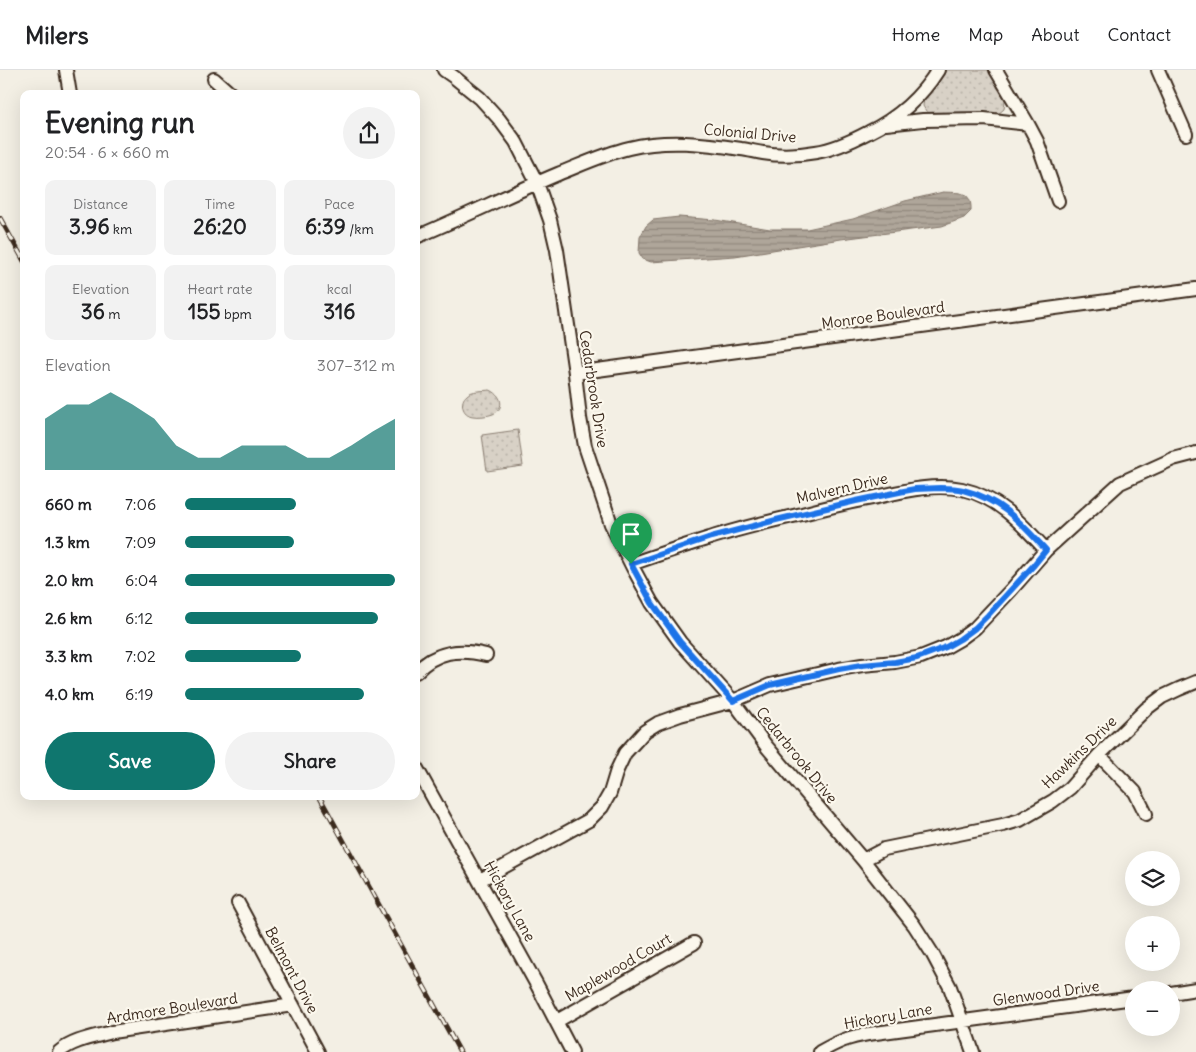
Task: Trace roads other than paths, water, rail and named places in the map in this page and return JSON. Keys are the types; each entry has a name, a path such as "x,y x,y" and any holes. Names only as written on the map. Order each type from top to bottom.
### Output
{"street":[{"path":"66,70 69,90"},
{"name":"Cedarbrook Drive","path":"444,70 480,98 499,119 516,142 537,184 554,235 586,448 611,524 652,603 680,642 733,701 767,747 863,860 914,925 932,952 950,987 973,1052"},
{"name":"Colonial Drive","path":"420,235 606,154 641,145 680,142 742,149 766,154 792,155 816,152 846,144 885,124 909,106 938,70"},
{"path":"996,70 1037,142 1058,201"},
{"path":"1158,70 1186,134"},
{"path":"214,79 226,90"},
{"path":"885,124 923,120 984,119 1028,124"},
{"name":"Monroe Boulevard","path":"575,373 1196,288"},
{"path":"480,880 589,820 602,807 610,793 617,770 625,753 645,731 658,723 733,701 770,685 839,669 917,658 946,647 968,633 988,615 1046,550 1120,483 1173,459 1196,452"},
{"name":"Malvern Drive","path":"631,564 711,537 776,520 904,491 940,488 961,489 982,496 999,505 1015,518 1046,550"},
{"path":"420,667 448,652 472,651 486,655"},
{"name":"Hawkins Drive","path":"863,860 884,849 1020,820 1052,802 1070,788 1099,755 1146,708 1162,697 1196,682"},
{"path":"1099,755 1135,792 1146,814"},
{"name":"Hickory Lane","path":"420,774 480,880 572,1052"},
{"name":"Belmont Drive","path":"238,903 318,1052"},
{"name":"Maplewood Court","path":"557,1021 694,943"},
{"path":"1180,992 1196,989"},
{"name":"Glenwood Drive","path":"963,1021 1125,999"},
{"name":"Ardmore Boulevard","path":"59,1052 85,1039 112,1032 293,1005"},
{"name":"Hickory Lane","path":"820,1052 850,1037 963,1021"}],"railway":[{"path":"0,218 20,254"},
{"path":"321,800 460,1052"}]}
